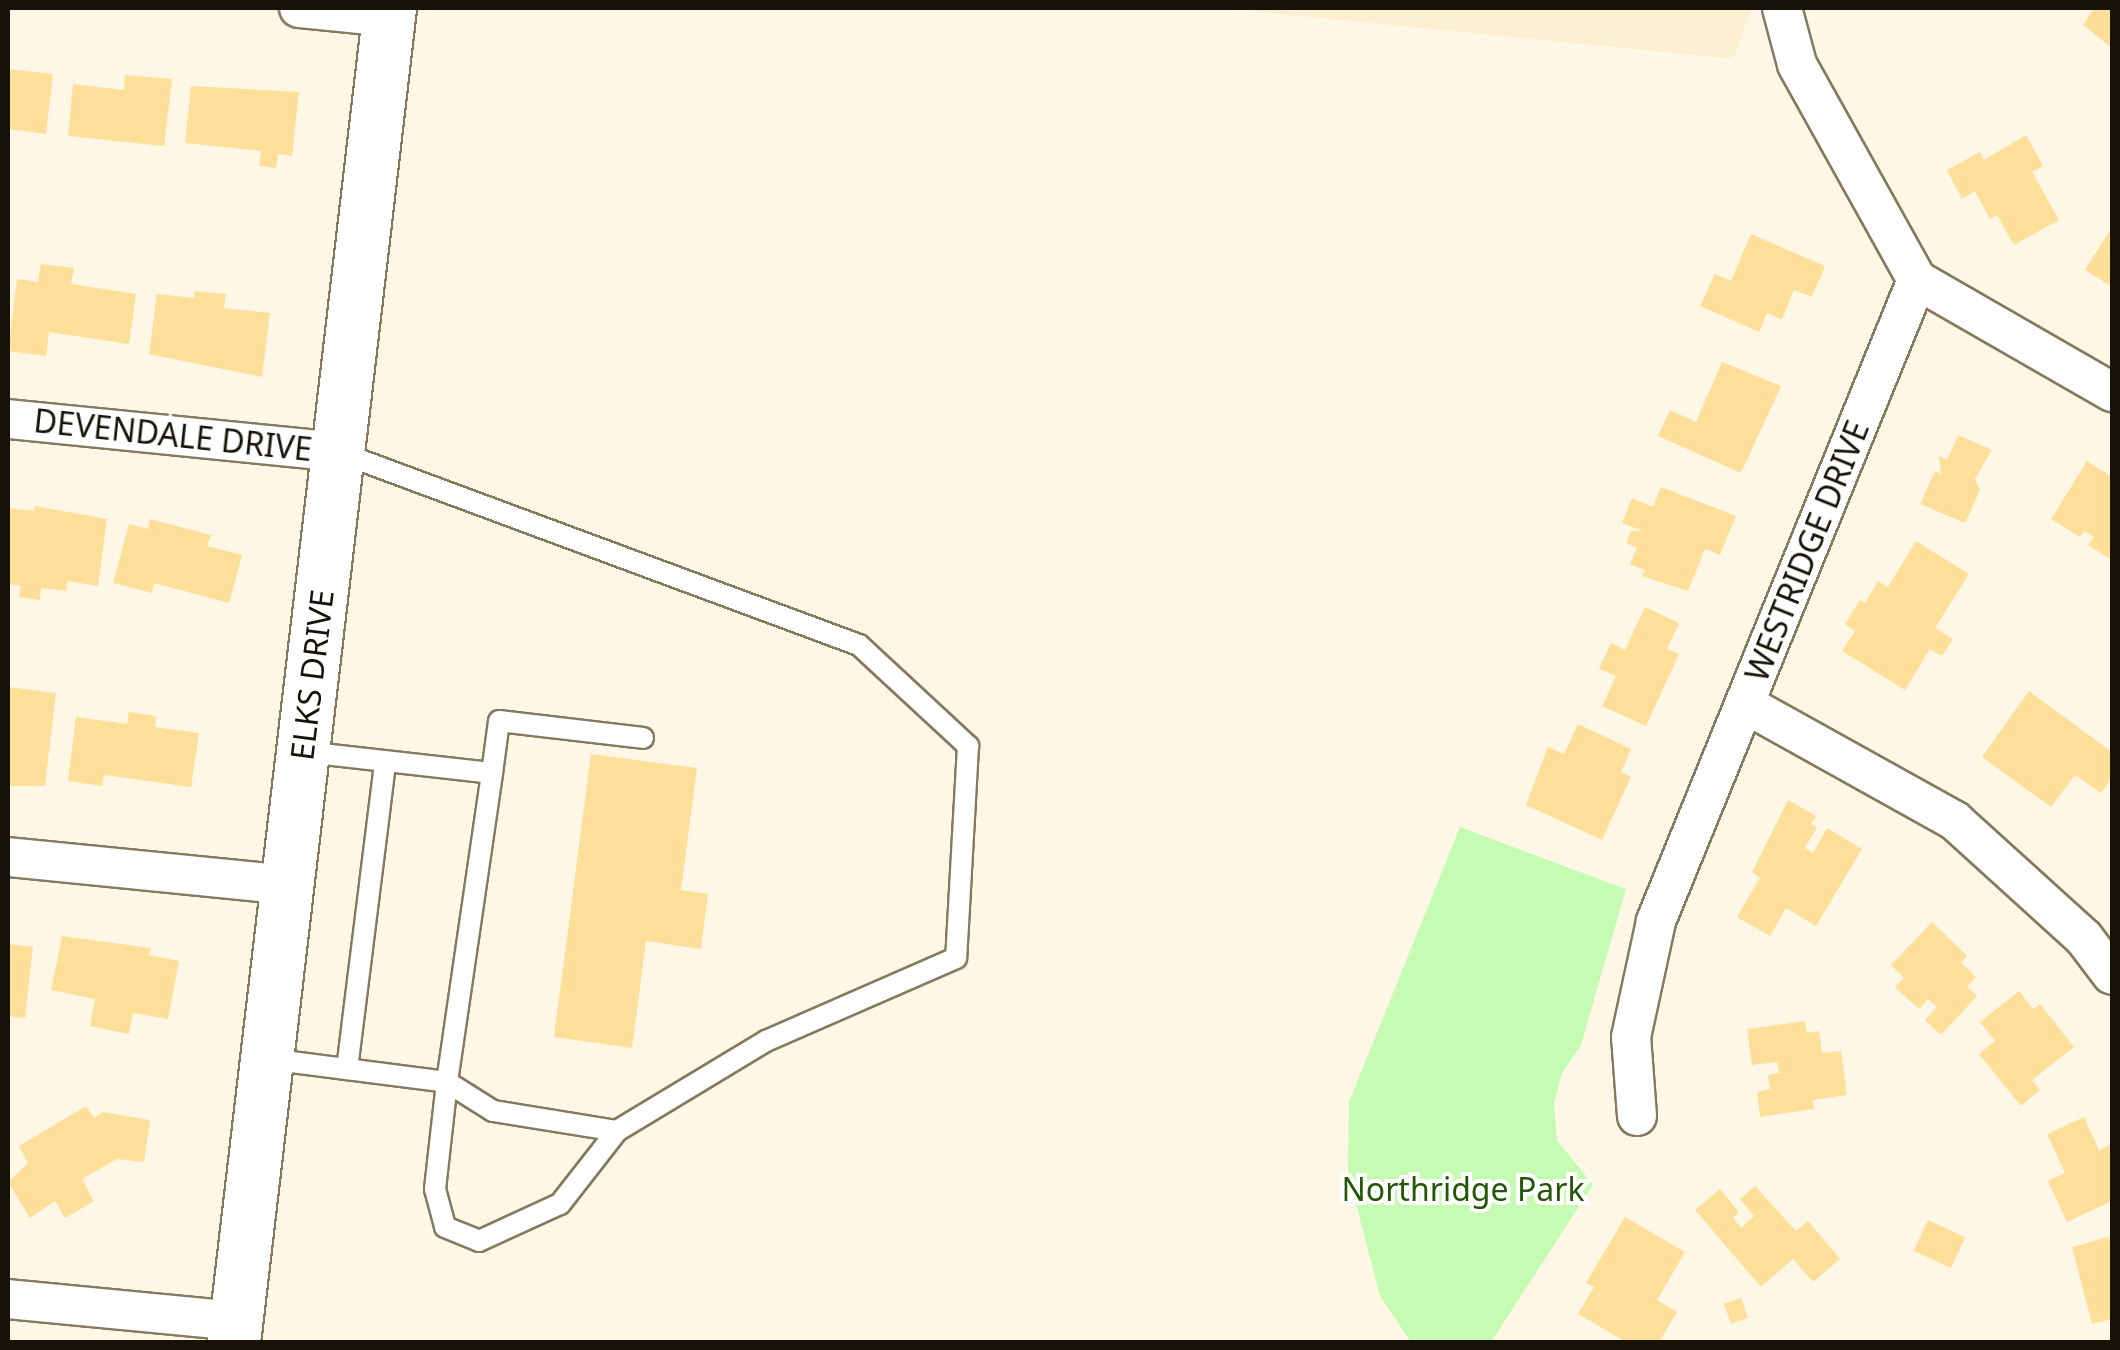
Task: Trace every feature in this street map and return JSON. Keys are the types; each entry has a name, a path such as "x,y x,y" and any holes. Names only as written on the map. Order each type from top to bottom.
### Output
{"main road":[{"name":"ELKS DRIVE","path":"236,1332 390,12"}],"street":[{"path":"299,8 390,12"},
{"path":"1782,8 1798,64 1917,280 2112,392"},
{"name":"WESTRIDGE DRIVE","path":"1637,1116 1631,1037 1656,921 1917,280"},
{"name":"DEVENDALE DRIVE","path":"8,418 339,452"},
{"path":"1745,704 1955,821 2084,938 2112,975"},
{"path":"8,857 287,885"},
{"path":"8,1298 236,1332"}],"lane":[{"path":"339,452 859,644 968,746 956,958 766,1041 617,1132 560,1204 479,1241 445,1227 435,1189 498,721 643,738"},
{"path":"303,752 492,773"},
{"path":"348,1069 385,762"},
{"path":"267,1058 447,1082 493,1111 617,1132"}],"shaded area":[{"path":"1221,8 1752,8 1733,59"}],"green space":[{"name":"Northridge Park","path":"1460,827 1626,889 1581,1045 1562,1073 1554,1103 1557,1140 1593,1185 1491,1342 1411,1342 1380,1296 1348,1173 1349,1102"}],"building":[{"path":"2094,8 2112,8 2112,48 2083,25"},
{"path":"8,69 53,74 46,134 8,129"},
{"path":"125,75 172,79 164,146 68,136 73,84 124,90"},
{"path":"191,86 299,92 292,156 278,154 276,168 259,166 261,151 185,143"},
{"path":"2026,135 2043,166 2032,172 2059,220 2014,245 1997,215 1990,219 1975,191 1962,199 1947,170 1980,152 1984,160"},
{"path":"2112,227 2112,280 2109,285 2085,270"},
{"path":"1751,234 1825,266 1812,297 1794,290 1782,320 1767,313 1759,332 1700,306 1715,274 1731,281"},
{"path":"41,264 74,268 71,284 136,294 129,344 49,332 46,356 8,351 17,279 38,282"},
{"path":"195,291 226,294 224,308 270,313 262,377 149,354 157,294 194,298"},
{"path":"1722,362 1781,386 1741,473 1658,436 1670,410 1696,422"},
{"path":"1958,435 1992,450 1975,479 1980,490 1965,523 1920,504 1935,471 1941,474 1939,456 1947,460"},
{"path":"2087,461 2112,477 2112,560 2088,545 2094,537 2084,531 2080,537 2051,519"},
{"path":"1661,487 1736,516 1720,555 1705,549 1688,591 1642,576 1645,570 1630,564 1637,548 1626,543 1631,531 1643,531 1622,523 1632,498 1653,507"},
{"path":"35,506 107,519 98,586 67,581 66,591 41,588 40,600 19,597 21,586 8,584 8,508 34,511"},
{"path":"150,519 211,535 207,546 242,555 229,603 154,583 152,593 113,583 129,524 148,529"},
{"path":"1916,541 1969,574 1935,628 1953,639 1942,656 1930,649 1905,690 1842,651 1855,631 1845,624 1860,600 1865,603 1878,581 1888,587"},
{"path":"1645,607 1679,623 1667,649 1679,654 1646,726 1602,706 1616,676 1599,669 1611,643 1625,650"},
{"path":"8,687 56,693 45,786 8,786"},
{"path":"2029,691 2112,752 2112,777 2101,793 2075,775 2051,807 1982,757"},
{"path":"129,712 156,716 155,727 199,733 191,787 104,775 102,786 68,781 76,717 127,724"},
{"path":"1578,724 1631,749 1621,772 1631,777 1602,840 1526,805 1548,747 1564,754"},
{"path":"591,754 697,768 681,890 708,894 701,949 646,941 632,1048 554,1037"},
{"path":"1788,800 1816,816 1811,824 1817,827 1805,848 1813,853 1827,828 1862,849 1816,926 1786,908 1770,936 1737,917 1760,878 1752,872"},
{"path":"1932,922 1967,956 1961,963 1976,977 1967,987 1977,996 1941,1035 1925,1020 1937,1007 1928,999 1919,1009 1895,987 1904,978 1891,965"},
{"path":"62,936 151,948 149,955 179,961 168,1019 133,1013 129,1034 90,1026 95,999 51,990"},
{"path":"8,944 33,947 25,1018 8,1016"},
{"path":"2019,991 2033,1009 2040,1004 2074,1047 2032,1080 2040,1090 2021,1106 1979,1054 1995,1041 1980,1022"},
{"path":"1805,1021 1807,1033 1819,1031 1822,1053 1841,1051 1847,1095 1813,1100 1814,1109 1760,1117 1757,1092 1770,1089 1768,1075 1779,1073 1777,1062 1752,1065 1747,1029"},
{"path":"86,1106 94,1118 103,1112 150,1120 144,1162 117,1159 82,1179 94,1201 65,1218 55,1201 30,1218 8,1182 28,1163 19,1146"},
{"path":"2084,1117 2099,1150 2112,1144 2112,1201 2067,1222 2048,1181 2065,1173 2047,1134"},
{"path":"1755,1186 1796,1231 1808,1221 1840,1259 1813,1282 1793,1259 1761,1287 1695,1210 1720,1189 1739,1212 1733,1218 1741,1228 1754,1216 1740,1199"},
{"path":"1625,1217 1685,1252 1657,1300 1677,1312 1659,1342 1626,1342 1578,1314 1594,1287 1586,1283"},
{"path":"1928,1220 1965,1237 1951,1268 1914,1251"},
{"path":"2112,1236 2112,1319 2092,1324 2072,1247"},
{"path":"1741,1298 1748,1318 1731,1324 1724,1304"}]}
